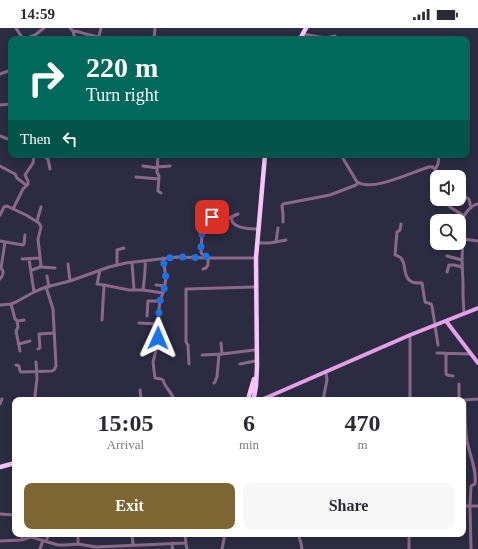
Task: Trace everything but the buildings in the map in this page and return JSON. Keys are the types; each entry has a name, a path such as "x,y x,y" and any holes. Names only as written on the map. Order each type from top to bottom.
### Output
{"highway":[{"path":"302,34 304,28"},
{"path":"250,397 257,366 254,287 257,229 264,158"},
{"path":"250,397 255,361 255,258 264,158"},
{"path":"0,464 12,462"},
{"path":"0,467 12,463"}],"main road":[{"path":"269,397 410,335 478,308"},
{"path":"446,321 478,363"}],"street":[{"path":"32,36 44,28"},
{"path":"70,28 73,31 74,36"},
{"path":"73,31 81,30 88,34 99,36 101,28"},
{"path":"302,34 314,36"},
{"path":"13,209 19,195 28,184 25,175 33,163 34,158"},
{"path":"46,158 50,169"},
{"path":"158,158 158,191 161,193"},
{"path":"343,158 358,183"},
{"path":"283,222 283,204 330,195 358,183 378,184 404,177 429,167 433,167 435,170 439,158"},
{"path":"0,166 15,174 17,178 26,185"},
{"path":"143,166 157,168 170,166"},
{"path":"136,176 159,179"},
{"path":"466,198 469,199 471,208"},
{"path":"466,214 474,205 478,204"},
{"path":"0,215 5,206 26,215 39,223 41,227 38,238 40,267"},
{"path":"449,206 461,214"},
{"path":"37,221 41,207"},
{"path":"231,219 232,216 238,214"},
{"path":"203,269 208,265 206,256 201,252 202,232 204,225 209,218 226,216 236,225 248,229 257,229"},
{"path":"401,224 398,232 395,255 402,259 404,271 409,279 413,282 422,283 425,302 432,304 438,345"},
{"path":"276,242 278,228"},
{"path":"0,241 23,245 25,236"},
{"path":"466,239 478,241"},
{"path":"257,243 286,240"},
{"path":"0,279 3,276 3,271 0,268 5,242"},
{"path":"116,264 117,250 124,248"},
{"path":"462,250 464,314"},
{"path":"447,256 462,260"},
{"path":"0,305 11,304 34,292 116,264 163,258 185,257 255,258"},
{"path":"22,259 40,258"},
{"path":"163,258 166,278 160,301 158,334 153,363 154,377 156,379 163,380 164,385 172,397"},
{"path":"29,259 34,292"},
{"path":"143,290 145,261"},
{"path":"132,262 134,290"},
{"path":"68,264 70,280"},
{"path":"447,272 449,266 454,265 462,267"},
{"path":"31,270 40,267 55,268"},
{"path":"100,270 97,284 124,289 163,293"},
{"path":"16,365 19,366 21,372 52,371 55,369 52,306 47,276"},
{"path":"102,320 104,285"},
{"path":"156,285 165,286"},
{"path":"189,364 188,346 186,342 186,289 254,287"},
{"path":"147,316 148,301 160,301"},
{"path":"11,304 15,319 17,321 18,327 16,331 20,350"},
{"path":"17,321 24,320"},
{"path":"139,323 158,324"},
{"path":"38,349 40,348 39,334 54,333"},
{"path":"410,335 410,397"},
{"path":"19,344 30,341"},
{"path":"214,383 218,377 221,343"},
{"path":"202,355 254,350"},
{"path":"437,353 471,354"},
{"path":"446,353 446,374 453,376"},
{"path":"240,364 255,361"},
{"path":"35,396 37,372 36,362"},
{"path":"324,397 327,380 326,372"},
{"path":"459,384 461,397"},
{"path":"140,390 141,397"},
{"path":"0,404 2,399"},
{"path":"466,400 478,399"},
{"path":"466,428 467,440 476,477 475,484 471,486 471,549"},
{"path":"466,506 478,506"},
{"path":"0,514 12,515"},
{"path":"0,541 31,537 58,544 78,544 96,548 186,542"},
{"path":"40,549 47,537"},
{"path":"78,537 78,544"},
{"path":"132,537 133,545"},
{"path":"185,537 187,549"},
{"path":"222,549 224,537"},
{"path":"299,537 302,549"},
{"path":"409,549 410,537"},
{"path":"172,549 173,543"}],"route":[{"path":"158,338 160,301 166,278 163,258 206,258 206,256 201,253 202,232 204,225 209,218 212,217"}]}
